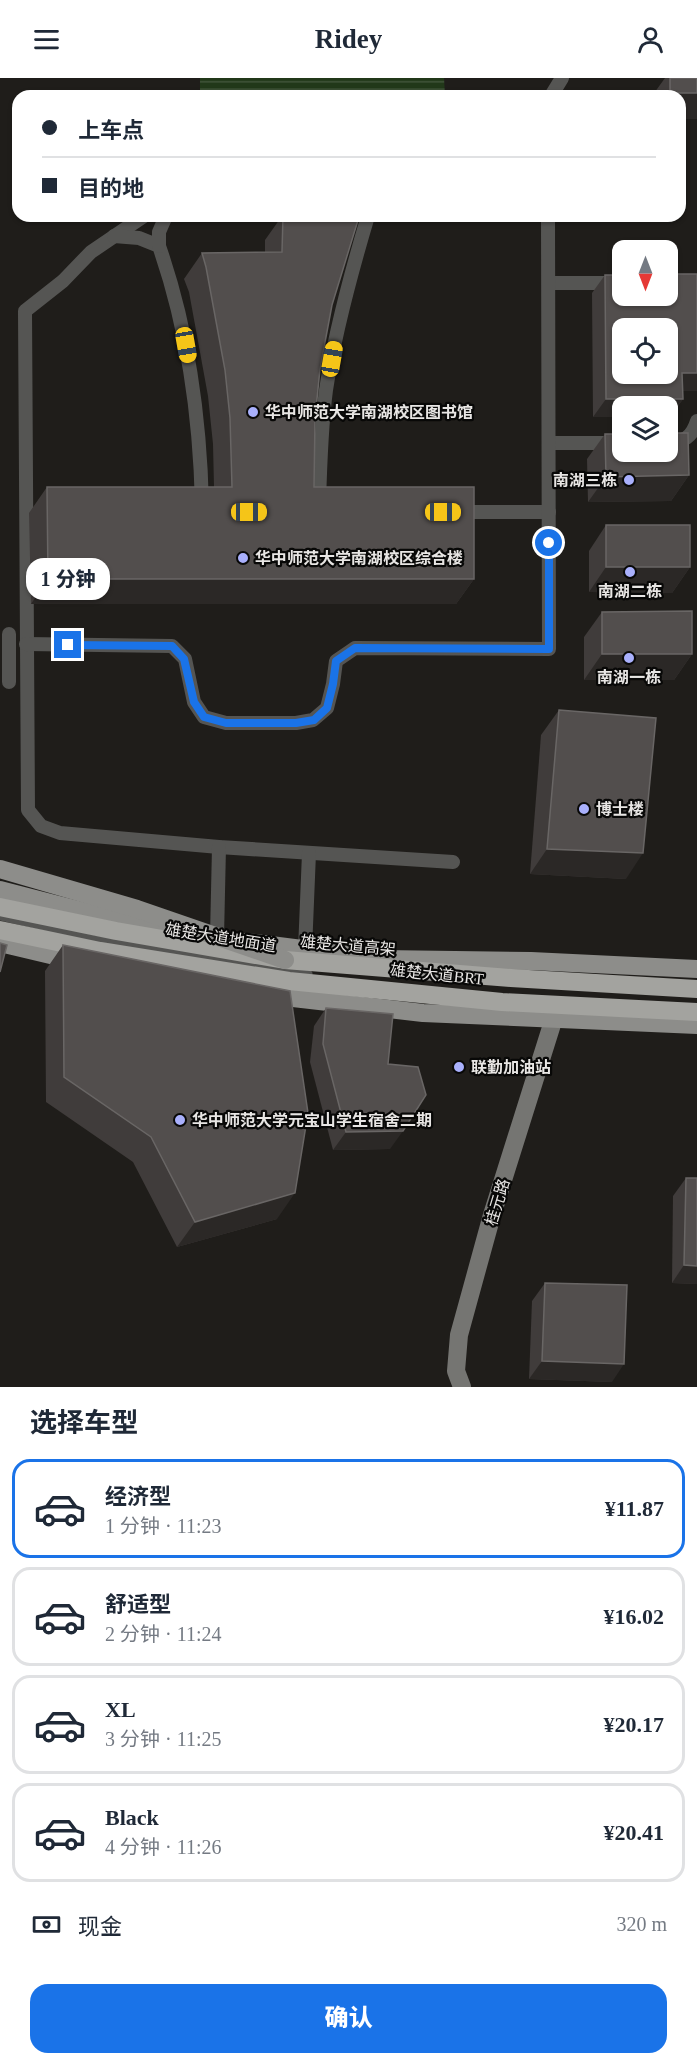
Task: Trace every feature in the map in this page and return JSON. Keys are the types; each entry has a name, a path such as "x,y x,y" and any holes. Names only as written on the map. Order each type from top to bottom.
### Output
{"highway":[{"name":"雄楚大道高架","path":"0,907 116,932 285,960 511,978 697,988"},
{"path":"0,930 100,951 289,981 502,1002 697,1012"}],"main road":[{"path":"0,869 137,909 285,960"},
{"name":"雄楚大道地面道","path":"0,890 101,916 217,937 381,959 531,961 697,969"},
{"path":"0,943 93,965 213,987"},
{"path":"246,992 423,1013 697,1025"}],"street":[{"path":"135,222 91,252 63,281 25,311 28,810 41,826 60,833 219,848 453,862"},
{"path":"163,222 159,232 159,246 173,289 186,345 201,465 203,512"},
{"path":"319,512 320,454 326,391 335,337 366,222"},
{"path":"26,644 172,646 184,659 194,702 204,717 226,723 296,723 314,720 327,708 336,661 355,648 513,642 549,649 548,222"},
{"path":"114,236 139,238 159,246"},
{"path":"549,283 612,283"},
{"path":"678,441 686,440 694,431 697,421"},
{"path":"549,443 612,443"},
{"path":"441,512 549,512"},
{"path":"9,634 5,682 26,683"},
{"path":"217,937 219,848"},
{"path":"305,950 309,853"},
{"name":"桂元路","path":"462,1387 456,1371 459,1335 492,1215 554,1018"}],"lane":[{"path":"0,917 95,939 312,974"},
{"name":"雄楚大道BRT","path":"383,982 503,995 697,1007"}],"shaded area":[{"path":"200,78 444,78 445,90 200,90"}],"building":[{"path":"670,78 697,78 697,93 670,90"},
{"path":"283,222 357,222 332,305 320,369 315,419 314,487 474,487 474,579 48,579 47,487 232,487 230,418 225,370 202,253 282,252"},
{"path":"678,274 697,274 697,373 682,373 683,399 678,399 678,396 612,396 612,399 606,399 605,275 612,275 612,306 678,306"},
{"path":"678,433 688,433 689,475 606,477 605,434 612,434 612,462 678,462"},
{"path":"606,525 690,525 690,567 606,567"},
{"path":"692,611 692,654 602,654 602,612"},
{"name":"博士楼","path":"559,710 656,718 643,853 547,849"},
{"path":"0,943 7,945 0,972"},
{"name":"华中师范大学元宝山学生宿舍二期","path":"63,945 290,991 308,1113 295,1193 195,1222 151,1137 64,1077"},
{"path":"326,1008 393,1014 388,1064 418,1067 426,1095 403,1131 346,1132 323,1044"},
{"path":"686,1178 697,1178 697,1266 684,1265"},
{"path":"545,1283 627,1285 624,1364 542,1361"}],"place":[{"name":"华中师范大学南湖校区图书馆","path":"253,412"},
{"name":"南湖三栋","path":"629,480"},
{"name":"华中师范大学南湖校区综合楼","path":"243,558"},
{"name":"南湖二栋","path":"630,572"},
{"name":"南湖一栋","path":"629,658"},
{"name":"博士楼","path":"584,809"},
{"name":"联勤加油站","path":"459,1067"},
{"name":"华中师范大学元宝山学生宿舍二期","path":"180,1120"}],"route":[{"path":"68,645 172,646 184,659 194,702 204,717 226,723 296,723 314,720 327,708 336,661 355,648 549,649 549,543"}]}
